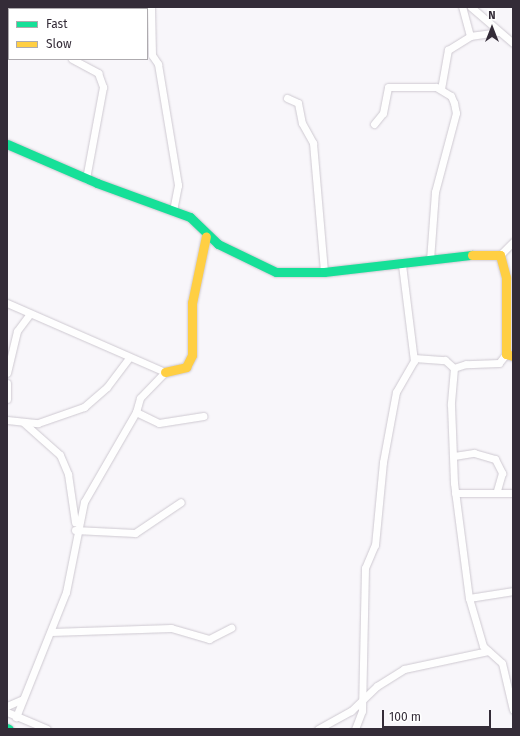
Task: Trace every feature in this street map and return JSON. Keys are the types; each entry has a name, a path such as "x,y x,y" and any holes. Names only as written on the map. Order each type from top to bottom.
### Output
{"street":[{"path":"151,7 152,55 158,64 178,185 173,210"},
{"path":"462,7 470,36"},
{"path":"470,7 513,43"},
{"path":"441,89 448,50 470,36 498,32"},
{"path":"74,60 98,73 103,87 86,179"},
{"path":"374,124 383,113 388,87 441,89 451,96 456,113 435,192 430,260"},
{"path":"287,98 298,103 313,143 324,272"},
{"path":"7,144 86,179 190,217 206,236 276,272 324,272 430,260 500,255 513,242"},
{"path":"16,717 51,632 70,579 76,529 86,496 136,412 141,396 165,372 186,367 192,355 192,303 206,236"},
{"path":"454,368 466,364 499,363 509,355 506,278 500,255"},
{"path":"355,729 361,718 362,703 365,568 375,546 383,462 396,392 414,358 402,264"},
{"path":"7,302 30,314 129,358 165,372"},
{"path":"7,373 17,331 30,314"},
{"path":"7,420 23,423 38,423 84,407 107,387 129,358"},
{"path":"414,358 445,360 454,368"},
{"path":"454,368 451,405 455,493 468,598 481,641 488,651 502,663 513,710"},
{"path":"7,383 7,398"},
{"path":"136,412 159,422 203,416"},
{"path":"23,423 54,447 64,462 76,529"},
{"path":"454,456 474,453 495,459 502,473 497,491"},
{"path":"455,493 497,491 513,493"},
{"path":"76,529 135,533 181,502"},
{"path":"468,598 513,591"},
{"path":"51,632 171,628 209,639 231,628"},
{"path":"318,729 362,703 374,689 404,669 488,651"},
{"path":"7,706 24,698"},
{"path":"7,712 47,729"}],"traffic: fast":[{"path":"7,144 97,183 190,217 218,244 276,272 324,272 472,255"}],"traffic: slow":[{"path":"165,372 186,367 192,355 192,303 206,236"},
{"path":"472,255 500,255 506,278 506,354 513,356"}]}
